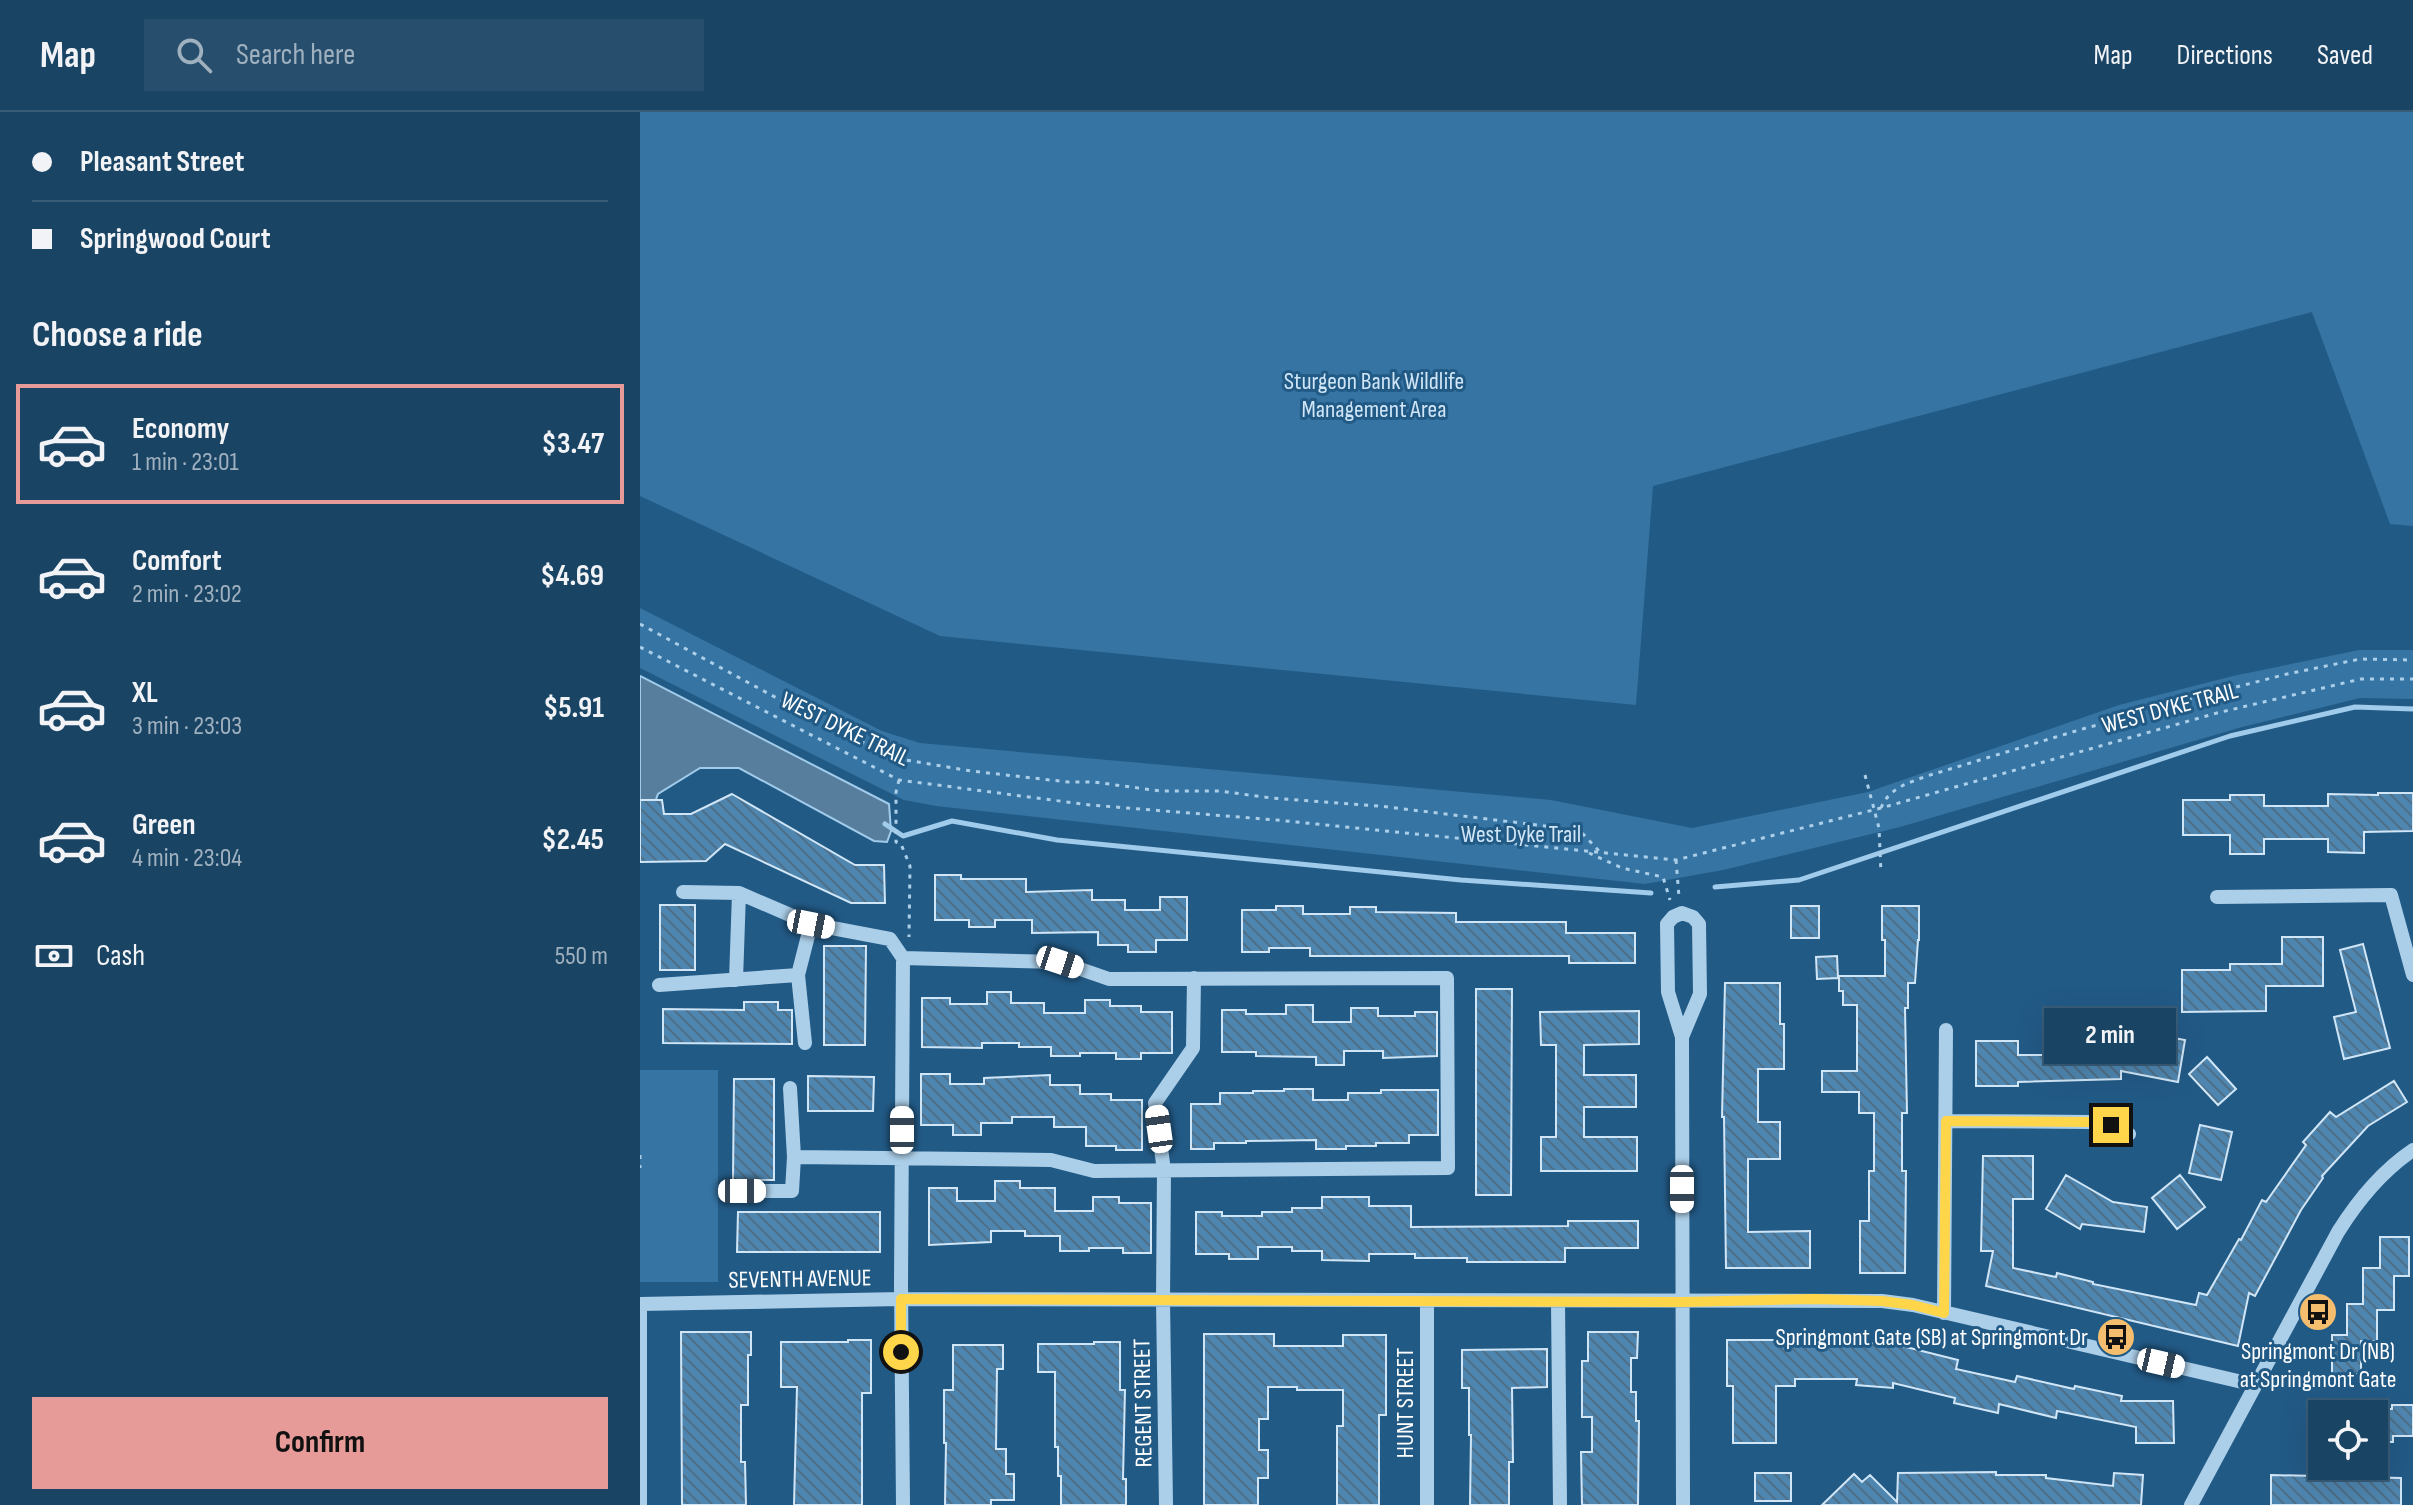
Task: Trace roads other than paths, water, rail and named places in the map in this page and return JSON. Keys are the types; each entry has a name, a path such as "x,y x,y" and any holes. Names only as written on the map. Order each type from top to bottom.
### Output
{"street":[{"path":"683,892 739,893 811,924 890,939 906,958 901,1299 903,1505"},
{"path":"736,980 739,893"},
{"path":"2217,897 2391,895 2413,975"},
{"path":"1682,1037 1700,994 1699,924 1693,917 1682,913 1667,924 1668,992 1682,1037 1683,1505"},
{"path":"805,1043 798,975 811,924"},
{"path":"794,1157 1051,1160 1094,1171 1448,1168 1447,978 1109,979 1060,962 906,958"},
{"path":"659,985 798,975"},
{"name":"REGENT STREET","path":"1166,1505 1164,1171 1155,1103 1193,1048 1194,978"},
{"path":"1944,1313 1946,1030"},
{"path":"742,1191 792,1191 794,1157 790,1088"},
{"path":"1946,1121 2089,1122 2111,1125 2129,1134"},
{"path":"2191,1505 2353,1208 2383,1174 2413,1150"},
{"name":"SEVENTH AVENUE","path":"640,1304 901,1299 1855,1300 1913,1305 2255,1385"},
{"name":"HUNT STREET","path":"1427,1301 1427,1505"},
{"path":"1558,1302 1560,1505"},
{"path":"640,1304 640,1505"}],"waterway":[{"path":"1715,887 1799,880 2230,736 2355,707 2413,709"},
{"path":"885,824 903,836 952,821 1057,840 1461,880 1651,893"}],"place":[{"name":"Springmont Dr (NB) at Springmont Gate","path":"2318,1312"},
{"name":"Springmont Gate (SB) at Springmont Dr","path":"2116,1337"}],"park label":[{"name":"Sturgeon Bank Wildlife Management Area","path":"1374,395"},
{"name":"West Dyke Trail","path":"1521,834"}]}
